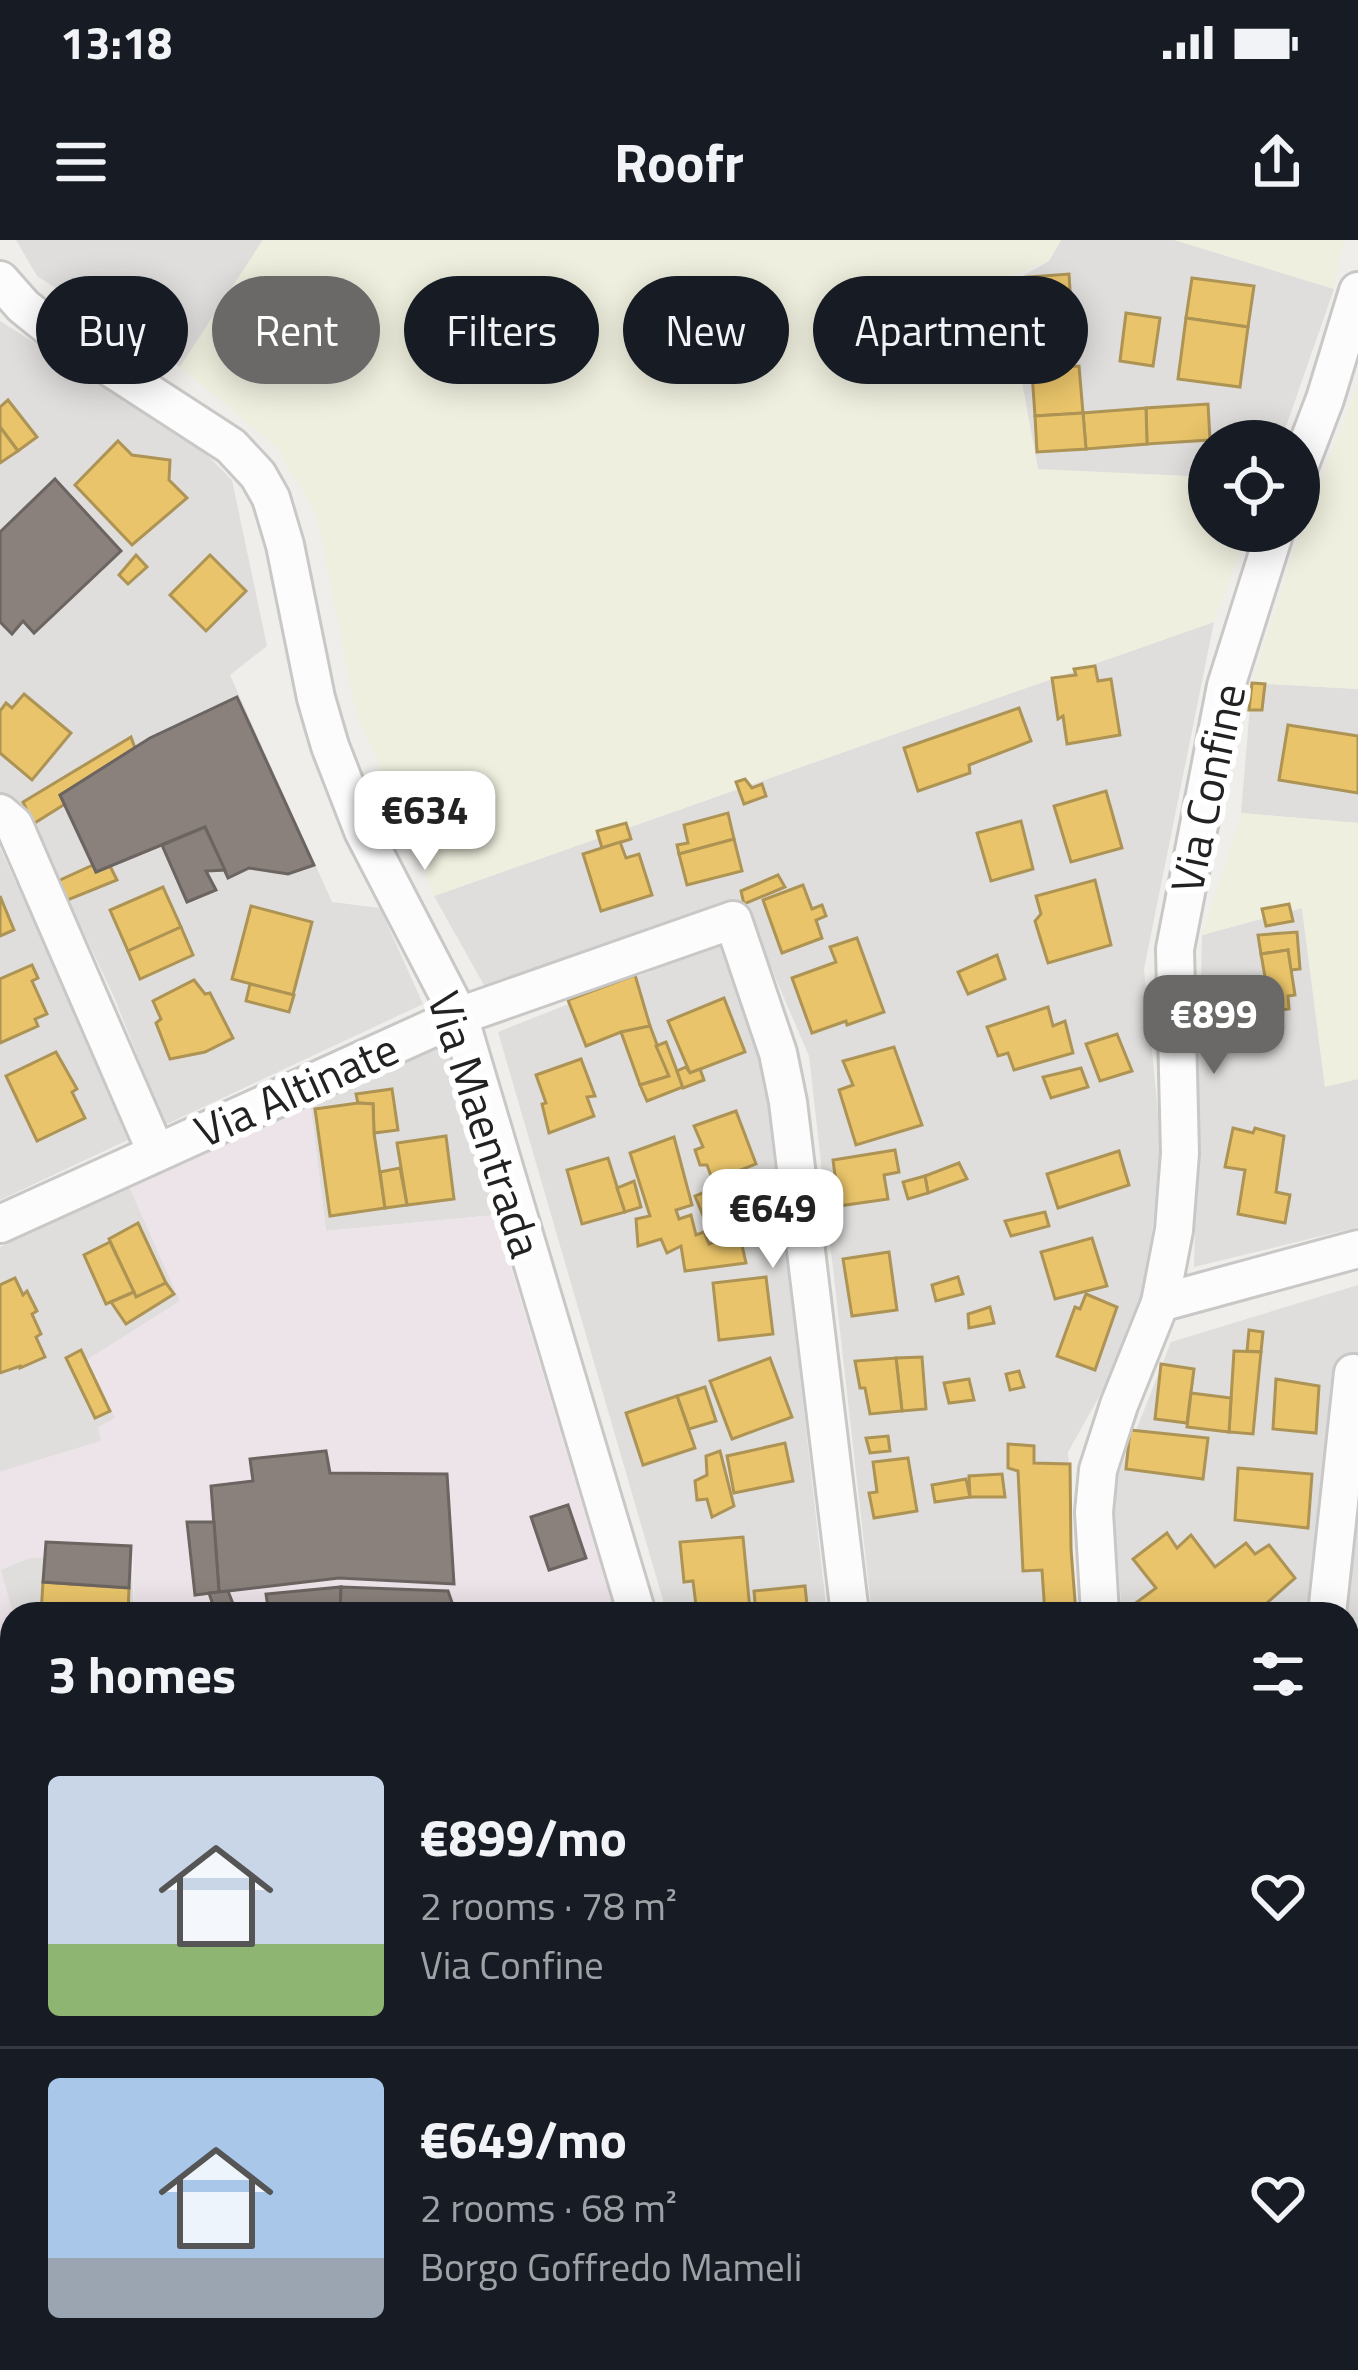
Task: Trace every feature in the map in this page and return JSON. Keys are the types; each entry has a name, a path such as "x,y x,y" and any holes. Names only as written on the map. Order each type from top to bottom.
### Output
{"street":[{"name":"Via Maentrada","path":"0,280 54,331 231,446 258,475 271,498 330,746 363,831 459,1016 634,1602"},
{"path":"1317,420 1358,291"},
{"name":"Via Confine","path":"1099,1602 1094,1512 1098,1470 1160,1303 1174,1230 1180,1154 1175,950 1226,686 1268,552"},
{"path":"0,813 14,825 156,1152"},
{"name":"Via Altinate","path":"0,1224 459,1016 733,920 778,1053 788,1102 849,1602"},
{"path":"1160,1303 1358,1249"},
{"path":"1328,1602 1353,1373"}],"shaded area":[{"path":"16,240 263,240 239,276 212,276 212,318 188,355 188,276 37,276"},
{"path":"1061,240 1194,240 1334,289 1288,420 1188,420 1188,476 1038,470 1022,384 1088,384 1088,276 1022,276 1049,261"},
{"path":"0,321 36,344 36,384 100,384 199,447 232,480 267,646 230,675 332,902 380,908 423,1004 165,1125 114,997 33,825 0,794"},
{"path":"1214,622 1144,969 1162,1154 1145,1286 1104,1388 1068,1452 1075,1602 871,1602 809,1056 744,905 485,987 434,896"},
{"path":"1252,683 1358,689 1358,823 1241,813"},
{"path":"0,848 132,1138 0,1200"},
{"path":"1302,908 1325,1086 1358,1079 1358,1227 1194,1267 1202,935"},
{"path":"719,944 766,1076 826,1602 664,1602 498,1032"},
{"path":"446,1045 495,1215 326,1231 310,1101"},
{"path":"310,1101 326,1231 495,1215 611,1602 135,1602 133,1556 29,1558 1,1570 10,1602 0,1602 0,1472 101,1441 98,1427 115,1418 88,1359 180,1301 128,1184"},
{"path":"128,1184 180,1301 87,1361 116,1419 101,1441 0,1472 0,1247"},
{"path":"1358,1285 1358,1357 1313,1602 1121,1602 1112,1491 1171,1342"},
{"path":"1358,1439 1358,1602 1341,1602"},
{"path":"131,1546 133,1602 9,1602 0,1570 29,1558"}],"green space":[{"path":"263,240 1061,240 1049,261 1011,276 813,276 813,384 1022,384 1038,469 1188,476 1188,552 1240,552 1214,622 434,896 355,709 317,516 276,447 188,374 188,355 212,318 212,384 380,384 380,276 239,276"},
{"path":"1174,240 1344,240 1334,289"},
{"path":"1358,384 1358,689 1252,683 1294,552 1320,552 1320,482"},
{"path":"1241,813 1358,823 1358,1079 1325,1087 1302,908 1202,935"}],"building: Homes":[{"path":"1192,278 1254,286 1248,327 1186,318"},
{"path":"1126,313 1160,318 1153,366 1120,361"},
{"path":"1186,318 1248,327 1240,387 1178,379"},
{"path":"1033,384 1081,384 1083,413 1035,416"},
{"path":"8,400 37,437 18,451 0,427 0,407"},
{"path":"1208,404 1209,420 1188,420 1188,441 1147,444 1146,408"},
{"path":"1146,408 1147,444 1086,449 1083,413"},
{"path":"1083,413 1086,449 1037,452 1035,416"},
{"path":"0,427 18,451 0,463"},
{"path":"118,441 132,455 170,460 169,480 187,498 132,545 75,485"},
{"path":"136,555 147,567 128,584 119,575"},
{"path":"210,555 246,591 206,631 170,595"},
{"path":"1095,666 1098,681 1111,679 1120,735 1067,744 1052,678"},
{"path":"1252,683 1265,684 1262,710 1249,710"},
{"path":"24,694 71,733 32,780 0,753 0,711 6,703 12,708"},
{"path":"1019,708 1031,741 969,765 970,773 918,791 904,748"},
{"path":"1288,725 1358,736 1358,793 1279,780"},
{"path":"131,737 135,748 60,795 65,804 33,824 23,802"},
{"path":"745,779 752,788 762,784 766,796 744,804 736,782"},
{"path":"1106,791 1122,848 1071,862 1054,806"},
{"path":"728,813 734,839 679,854 677,845 688,843 684,825"},
{"path":"1021,821 1033,869 991,881 977,833"},
{"path":"626,823 631,839 602,848 597,831"},
{"path":"734,839 742,871 687,885 679,854"},
{"path":"620,842 626,858 639,854 652,895 601,911 583,854"},
{"path":"93,865 96,872 110,866 117,880 65,901 58,881"},
{"path":"778,875 785,887 744,904 741,891"},
{"path":"1095,880 1111,945 1048,963 1035,921 1041,914 1036,896"},
{"path":"803,885 812,909 822,905 826,916 816,920 822,938 782,953 763,900"},
{"path":"163,887 181,927 128,951 110,910"},
{"path":"0,896 14,930 0,936"},
{"path":"1289,904 1293,921 1266,926 1262,909"},
{"path":"251,906 312,922 293,995 232,979"},
{"path":"181,927 193,955 140,979 128,951"},
{"path":"1297,932 1300,969 1290,970 1288,950 1261,954 1258,935"},
{"path":"857,938 884,1012 812,1033 792,978 836,962 830,947"},
{"path":"1288,950 1295,995 1288,996 1289,1009 1271,1011 1261,954"},
{"path":"997,955 1005,979 968,994 958,972"},
{"path":"32,965 38,978 32,981 47,1014 35,1019 38,1026 0,1043 0,979"},
{"path":"635,975 650,1026 586,1046 568,1000"},
{"path":"194,980 205,994 210,993 233,1038 205,1052 170,1059 153,1001"},
{"path":"250,984 294,995 289,1012 246,1001"},
{"path":"724,998 745,1052 690,1073 668,1021"},
{"path":"1048,1007 1053,1026 1065,1021 1073,1053 1014,1070 1008,1053 998,1056 987,1027"},
{"path":"650,1026 669,1076 640,1085 621,1032"},
{"path":"1117,1034 1132,1071 1100,1081 1086,1044"},
{"path":"666,1042 683,1087 647,1101 640,1085 669,1076 656,1046"},
{"path":"894,1047 922,1125 856,1145 839,1090 853,1085 843,1061"},
{"path":"56,1052 77,1089 72,1092 85,1118 37,1141 6,1076"},
{"path":"581,1059 595,1096 587,1097 594,1116 549,1133 542,1104 546,1103 536,1075"},
{"path":"686,1067 690,1073 700,1069 704,1080 683,1088 677,1071"},
{"path":"1081,1068 1088,1087 1051,1098 1043,1077"},
{"path":"392,1089 398,1130 374,1133 373,1104 358,1103 356,1094"},
{"path":"373,1104 385,1208 330,1216 315,1109"},
{"path":"736,1111 756,1164 713,1181 707,1165 700,1165 695,1150 703,1147 694,1126"},
{"path":"1233,1128 1284,1136 1276,1192 1290,1195 1285,1223 1238,1214 1245,1170 1225,1167"},
{"path":"446,1136 454,1199 407,1205 397,1143"},
{"path":"674,1137 692,1205 676,1210 679,1219 691,1215 696,1235 704,1232 709,1244 739,1232 746,1263 685,1271 681,1246 667,1253 661,1239 638,1246 636,1219 650,1216 630,1153"},
{"path":"895,1150 899,1172 884,1175 888,1199 839,1206 833,1160"},
{"path":"1119,1151 1129,1185 1058,1208 1047,1174"},
{"path":"608,1158 625,1212 582,1224 567,1170"},
{"path":"959,1163 967,1179 928,1193 925,1176"},
{"path":"400,1168 407,1205 385,1208 380,1172"},
{"path":"749,1174 768,1221 714,1242 695,1196"},
{"path":"925,1176 928,1193 908,1199 903,1182"},
{"path":"634,1181 641,1207 625,1212 617,1188"},
{"path":"1045,1212 1049,1226 1011,1236 1005,1221"},
{"path":"138,1223 166,1283 136,1297 109,1239"},
{"path":"1092,1238 1107,1286 1055,1299 1041,1252"},
{"path":"110,1242 134,1292 106,1304 84,1255"},
{"path":"889,1252 897,1310 852,1316 843,1259"},
{"path":"766,1277 773,1334 719,1340 713,1283"},
{"path":"958,1277 963,1294 936,1301 932,1285"},
{"path":"15,1278 37,1311 32,1314 41,1334 36,1337 45,1357 0,1373 0,1285"},
{"path":"166,1283 174,1294 126,1324 111,1302 134,1292 136,1297"},
{"path":"1086,1294 1117,1307 1095,1370 1057,1356 1075,1307 1080,1309"},
{"path":"990,1307 994,1323 969,1328 968,1314"},
{"path":"1249,1330 1263,1332 1261,1352 1247,1351"},
{"path":"81,1350 110,1411 95,1418 66,1358"},
{"path":"1234,1351 1261,1352 1253,1434 1229,1432"},
{"path":"922,1357 926,1409 902,1411 896,1358"},
{"path":"770,1358 792,1417 732,1439 710,1381"},
{"path":"896,1358 902,1411 870,1414 855,1361"},
{"path":"1161,1364 1194,1369 1187,1423 1155,1419"},
{"path":"1019,1371 1024,1387 1010,1390 1006,1374"},
{"path":"969,1379 974,1400 949,1403 944,1383"},
{"path":"1276,1379 1319,1386 1316,1433 1273,1429"},
{"path":"705,1387 716,1421 689,1429 677,1396"},
{"path":"1191,1393 1231,1398 1229,1432 1187,1427"},
{"path":"677,1396 695,1448 643,1465 626,1413"},
{"path":"1130,1430 1208,1438 1203,1479 1126,1469"},
{"path":"888,1436 890,1451 870,1453 866,1438"},
{"path":"785,1443 793,1481 734,1493 727,1456"},
{"path":"1008,1444 1034,1446 1034,1463 1070,1464 1075,1602 1044,1602 1042,1570 1023,1571 1018,1471 1008,1468"},
{"path":"720,1451 734,1506 712,1517 707,1499 697,1500 695,1481 707,1475 706,1456"},
{"path":"908,1458 917,1511 874,1518 869,1493 877,1492 873,1462"},
{"path":"1238,1468 1312,1474 1308,1528 1235,1520"},
{"path":"1002,1474 1005,1497 970,1497 969,1476"},
{"path":"966,1479 970,1497 935,1502 932,1485"},
{"path":"1167,1533 1177,1548 1191,1535 1215,1567 1246,1543 1255,1554 1269,1545 1295,1578 1268,1602 1137,1602 1156,1588 1133,1559"},
{"path":"743,1537 749,1602 696,1602 693,1581 684,1582 680,1542"},
{"path":"43,1582 129,1588 128,1602 42,1602"},
{"path":"805,1586 807,1602 755,1602 754,1591"}],"building: Industry":[{"path":"55,479 121,551 34,633 23,621 12,634 0,622 0,532"},
{"path":"237,697 314,865 288,874 249,868 228,878 205,827 96,872 60,795 150,738"},
{"path":"205,827 225,870 206,871 216,890 187,902 162,845"},
{"path":"326,1451 330,1473 447,1474 454,1584 339,1578 219,1592 211,1486 253,1481 250,1459"},
{"path":"568,1505 586,1558 549,1570 531,1517"},
{"path":"187,1522 214,1522 219,1592 195,1595"},
{"path":"46,1542 131,1546 129,1588 43,1582"},
{"path":"341,1587 340,1602 267,1602 266,1594"},
{"path":"341,1587 448,1591 452,1602 340,1602"},
{"path":"228,1591 232,1602 212,1602 209,1593"}]}
